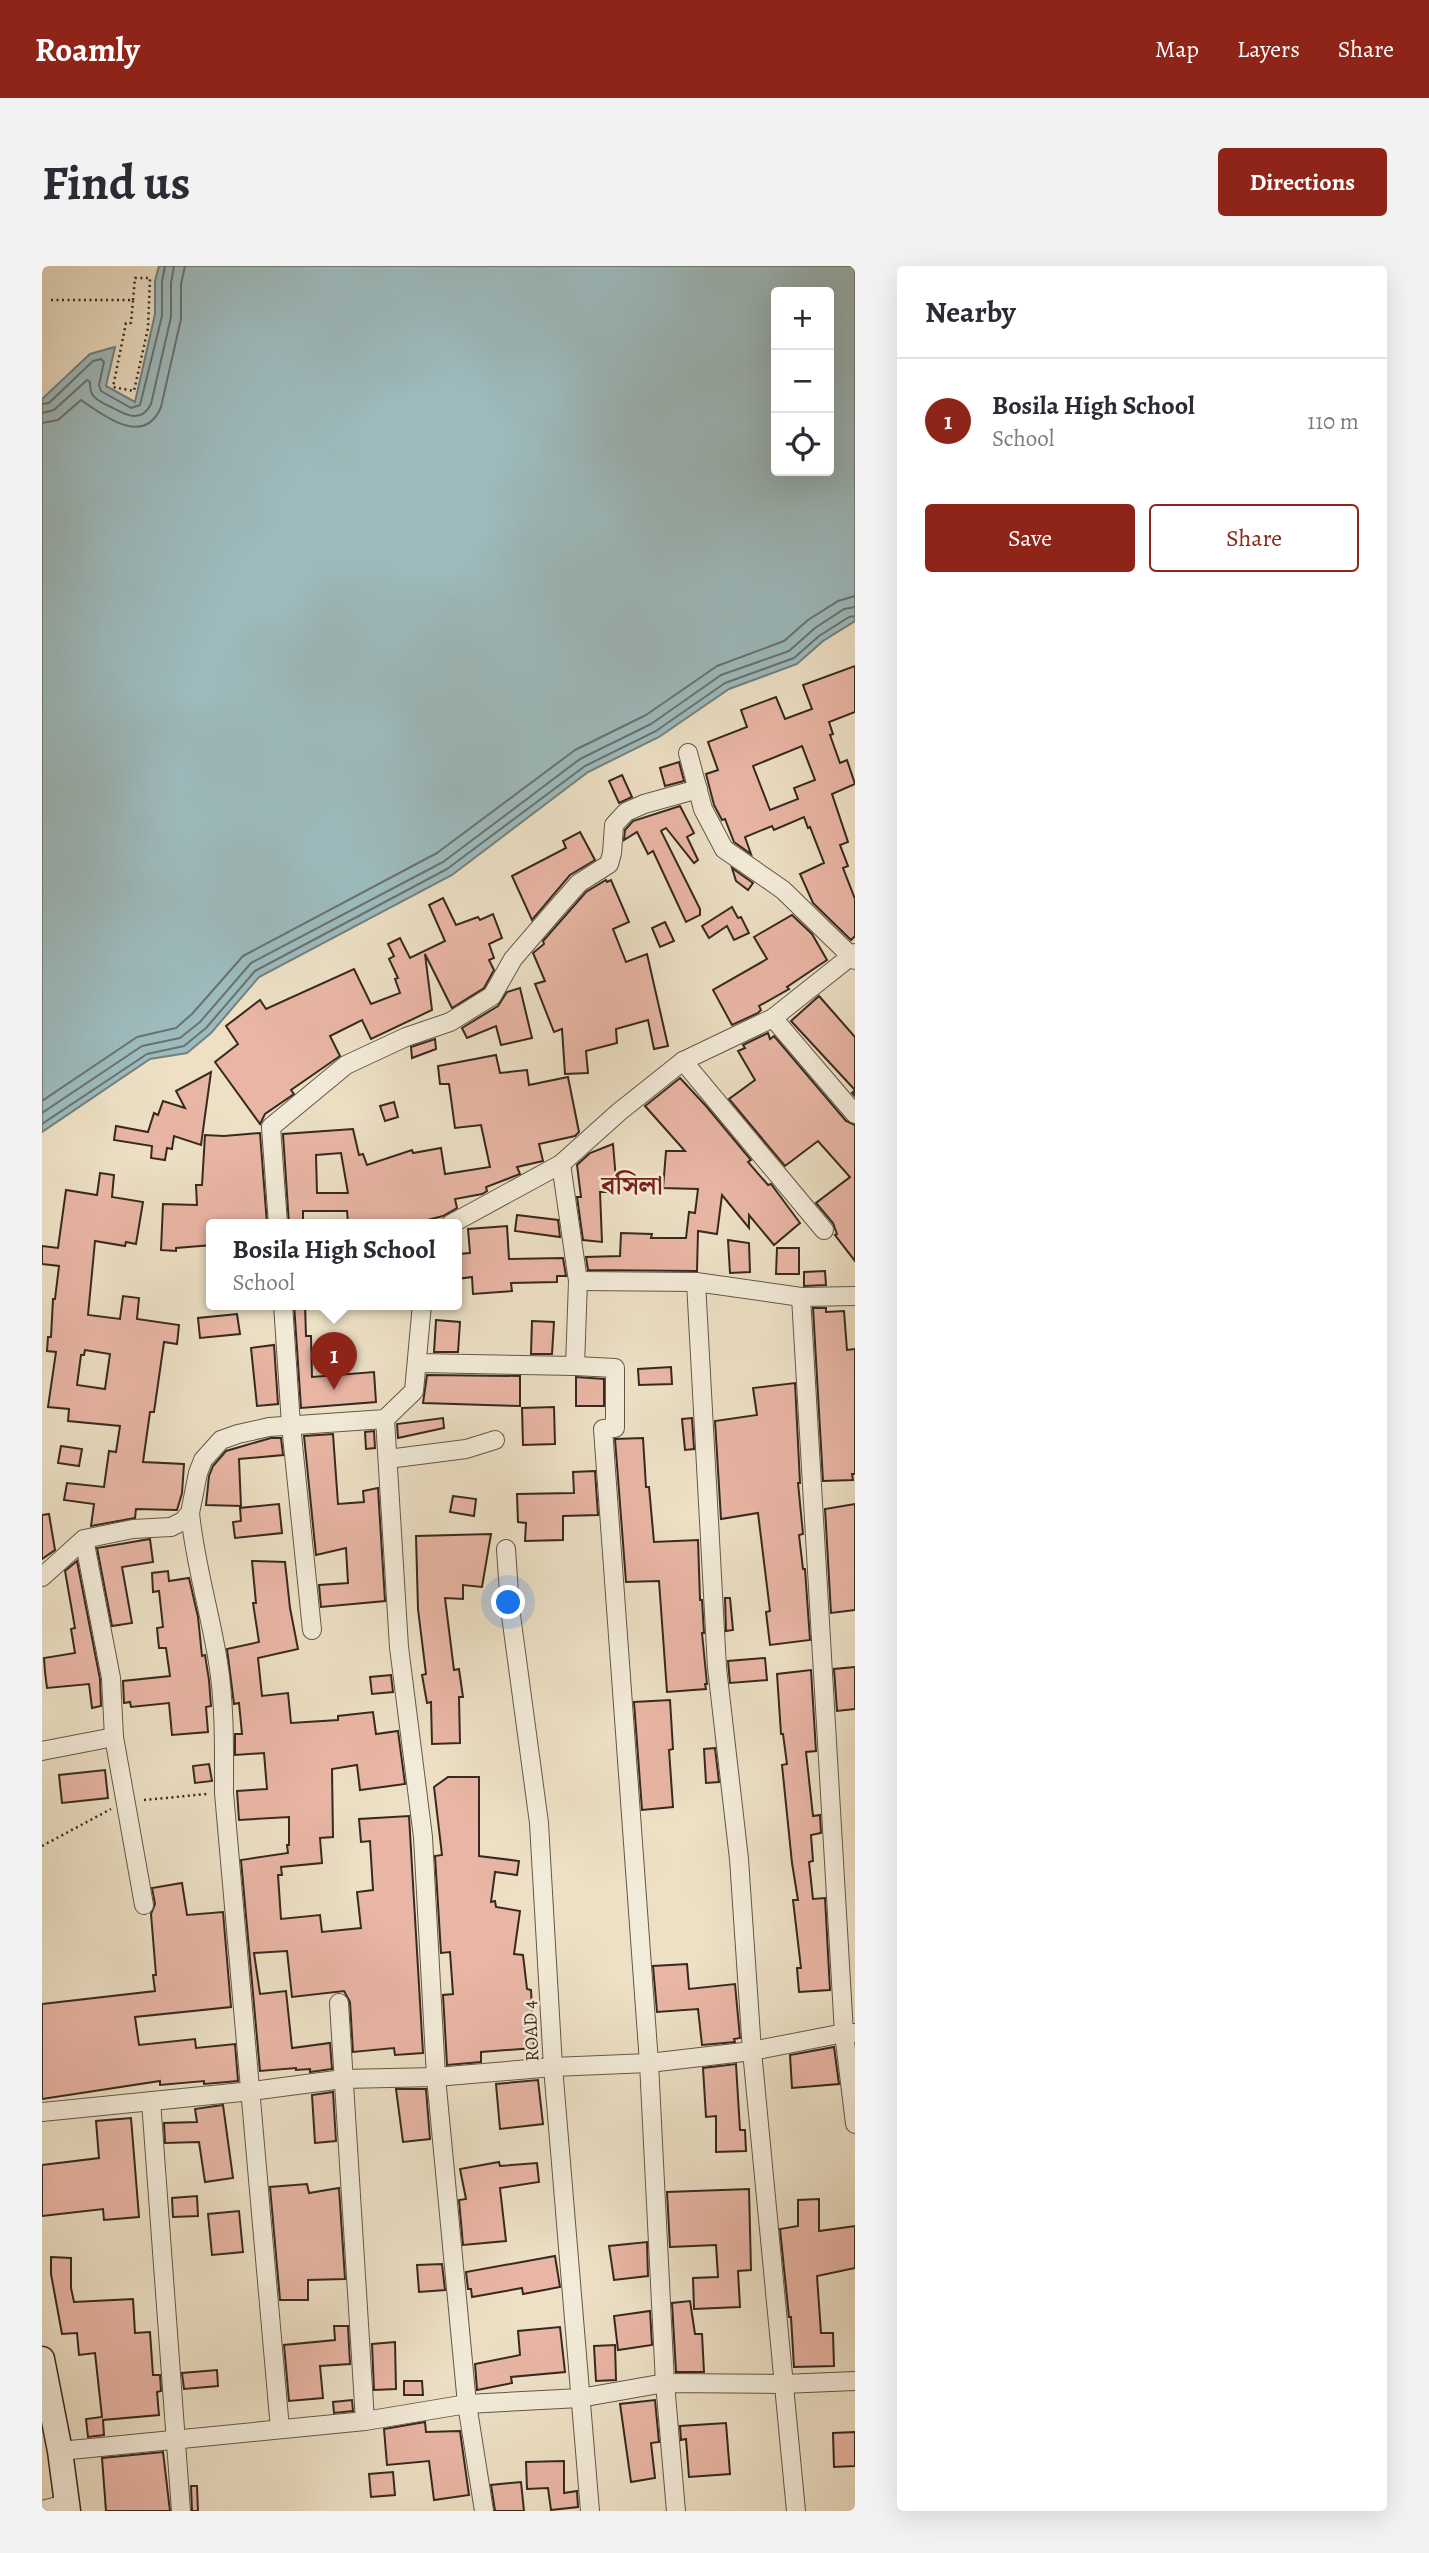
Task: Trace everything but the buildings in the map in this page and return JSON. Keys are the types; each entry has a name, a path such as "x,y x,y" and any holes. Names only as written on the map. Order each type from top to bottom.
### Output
{"main road":[{"path":"42,2359 60,2451 67,2507"}],"street":[{"path":"460,1219 561,1164 618,1112 683,1061 773,1018 854,957 783,890 723,849 703,809 688,753"},
{"path":"278,1219 271,1127 346,1065 406,1037 450,1022 492,996 513,959 579,883 609,864 614,825 626,812 644,804 698,789"},
{"path":"773,1018 855,1114"},
{"path":"683,1061 824,1230"},
{"path":"561,1164 578,1281 575,1366"},
{"path":"578,1281 696,1282 801,1297 855,1296"},
{"path":"696,1282 717,1668 738,1859 752,2051 796,2511"},
{"path":"801,1297 855,2124"},
{"path":"283,1310 291,1425 312,1630"},
{"path":"280,2429 224,1793 223,1721 218,1663 193,1542 190,1513 202,1460 221,1440 237,1434 291,1425 385,1419 414,1391 422,1310"},
{"path":"418,1363 615,1368 615,1428 603,1429 649,2063 665,2383 676,2511"},
{"path":"385,1419 398,1647 423,1837 436,2077 467,2404 484,2511"},
{"path":"388,1459 466,1449 495,1440"},
{"path":"42,1577 84,1539 133,1529 171,1527 183,1521 190,1513"},
{"path":"84,1539 111,1678 114,1737 144,1905"},
{"name":"ROAD 4","path":"506,1549 510,1608 539,1823 553,2067 590,2511"},
{"path":"42,1751 114,1737"},
{"path":"339,2003 365,2421"},
{"path":"42,2112 252,2091 343,2078 436,2077 553,2067 649,2063 752,2051 850,2033"},
{"path":"151,2101 181,2511"},
{"path":"60,2451 365,2421 467,2404 580,2398 665,2383 783,2384 855,2381"},
{"path":"42,2510 67,2507"}],"path":[{"path":"135,278 150,278 148,328 134,391 113,387 126,323 131,323 133,300 135,278"},
{"path":"51,300 133,300"}],"water":[{"path":"159,266 855,266 855,621 823,641 797,664 729,689 659,737 588,772 452,875 259,977 211,1033 187,1053 150,1059 42,1132 42,399 90,354 115,347 106,386 135,402 155,314 155,281"}],"place":[{"name":"Bosila High School","path":"334,1390"}],"district":[{"name":"বসিলা","path":"632,1185"}]}
